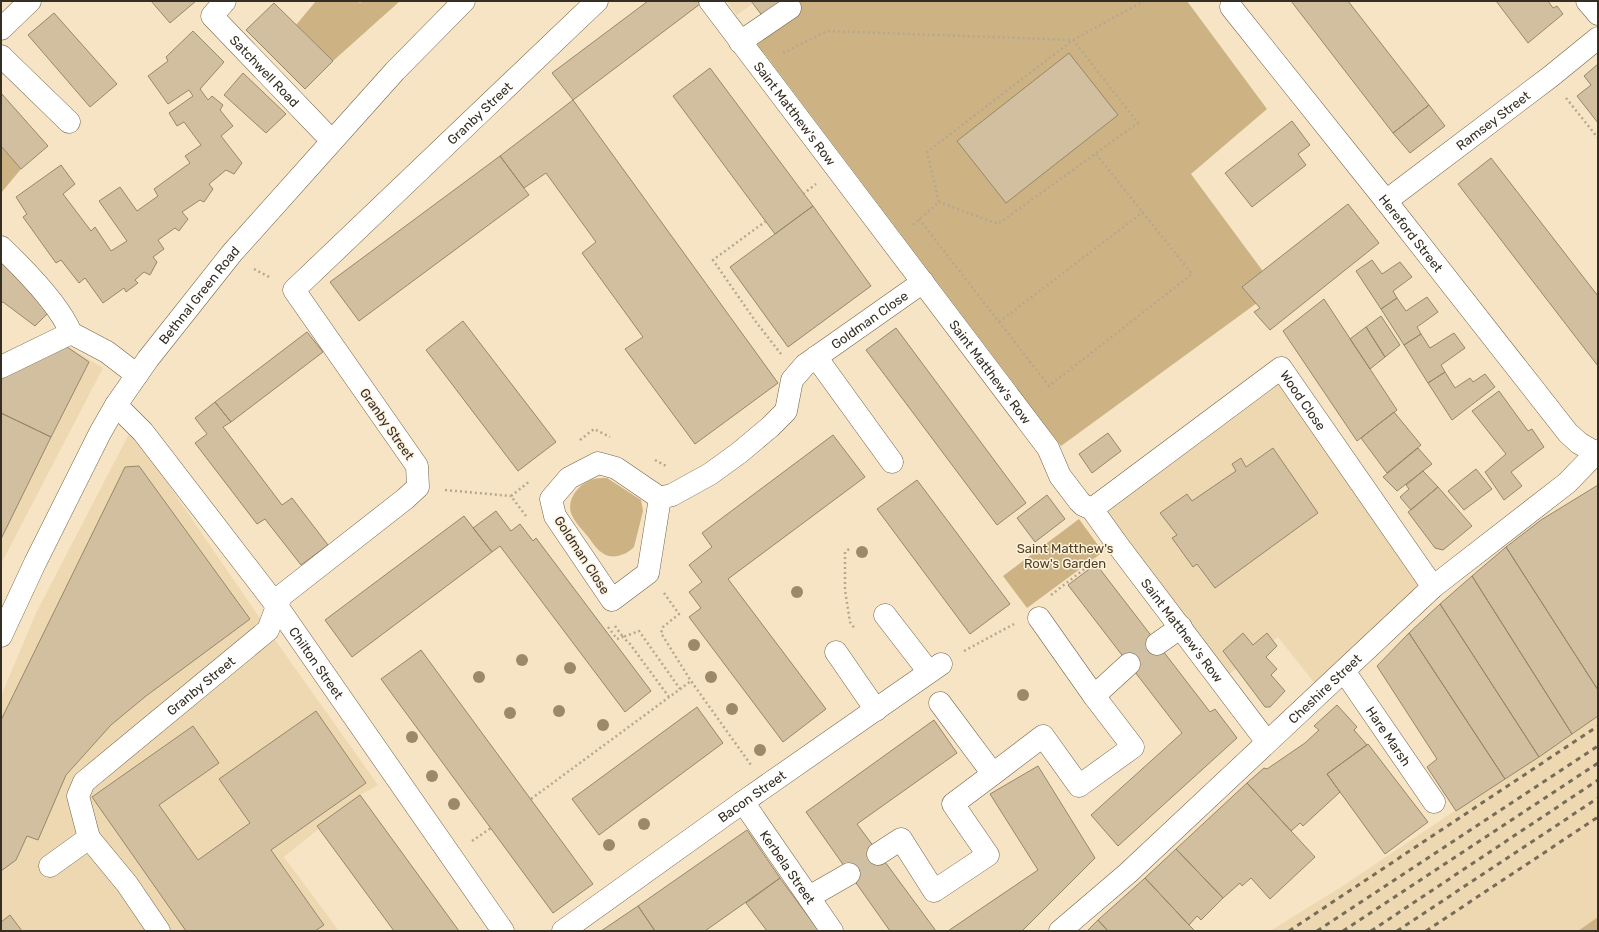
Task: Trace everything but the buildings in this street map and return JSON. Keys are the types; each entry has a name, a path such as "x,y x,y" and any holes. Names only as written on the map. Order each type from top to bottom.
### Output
{"street":[{"path":"1,29 30,1"},
{"name":"Satchwell Road","path":"225,1 212,16 332,141"},
{"name":"Bethnal Green Road","path":"1,636 35,563 100,433 136,374 232,253 395,71 464,1"},
{"name":"Granby Street","path":"89,838 78,796 84,782 268,630 281,596 405,499 418,487 417,466 294,290 597,1"},
{"name":"Saint Matthew's Row","path":"710,1 740,42 760,65 1048,448 1060,476 1079,501 1083,505 1092,509 1267,742"},
{"path":"1587,1 1598,14"},
{"path":"740,42 790,8"},
{"name":"Hereford Street","path":"1231,8 1386,201 1568,434 1579,443 1597,452"},
{"name":"Ramsey Street","path":"1386,201 1550,77 1598,38"},
{"path":"1,56 69,122"},
{"path":"1,247 62,315 66,320 71,333 107,352 136,374"},
{"name":"Goldman Close","path":"660,498 648,574 612,600 555,516 550,499 569,478 598,463 616,468 660,498 672,495 710,474 770,428 786,411 792,380 805,365 923,282"},
{"path":"1,367 71,333"},
{"name":"Goldman Close","path":"816,357 892,462"},
{"name":"Wood Close","path":"1092,509 1281,368 1433,586"},
{"name":"Chilton Street","path":"116,405 143,432 277,606 503,931"},
{"name":"Cheshire Street","path":"1060,931 1128,873 1433,586 1567,483 1597,452"},
{"name":"Bacon Street","path":"563,931 743,802 935,668 885,615"},
{"path":"878,854 901,839 934,891 988,855 952,804 1043,736 1079,786 1133,747 1094,696 1039,618"},
{"path":"1157,644 1181,627"},
{"path":"836,652 876,710"},
{"path":"1094,696 1129,664"},
{"name":"Hare Marsh","path":"1344,671 1434,802"},
{"path":"940,703 993,774"},
{"name":"Kerbela Street","path":"743,802 832,931"},
{"path":"50,866 89,838 127,884 159,931"},
{"path":"809,897 850,874"}],"path":[{"path":"939,202 927,152 1073,40 1144,1"},
{"path":"760,65 827,31 1073,40 1138,123 998,224 939,202"},
{"path":"1550,77 1598,138"},
{"path":"919,220 1049,386 1192,274 1096,154"},
{"path":"893,242 939,202"},
{"path":"999,322 1143,212"},
{"path":"766,222 713,260 756,322 782,356"},
{"path":"576,444 594,429 614,439"},
{"path":"653,460 673,470"},
{"path":"418,487 511,496 535,477"},
{"path":"511,496 530,521"},
{"path":"849,549 845,552 845,590 850,622 855,629"},
{"path":"661,588 679,614 663,627 661,633 691,681 767,786"},
{"path":"604,621 617,639 639,631 680,689"},
{"path":"623,637 669,697"},
{"path":"531,799 691,681"}],"shaded area":[{"path":"727,1 756,1 737,15"},
{"path":"66,345 103,368 1,564 1,384"},
{"path":"1283,374 1429,588 1319,689 1278,637 1224,678 1097,516"},
{"path":"131,430 268,630 378,785 360,795 284,857 339,931 1,931 1,696 36,613"},
{"path":"1598,715 1598,931 1270,931 1341,887"}],"green space":[{"path":"316,1 358,1 360,3 362,1 400,1 333,61 296,25"},
{"path":"802,1 1187,1 1267,109 1191,174 1276,289 1061,446 752,37"},
{"path":"1,146 21,169 1,193"},
{"path":"607,478 641,500 643,511 634,547 619,556 606,555 598,549 574,520 570,508 570,503 574,494 581,486 593,479"},
{"name":"Saint Matthew's Row's Garden","path":"1079,519 1103,552 1027,608 1003,576"},
{"path":"1598,917 1598,931 1578,931"}],"tunnel":[{"path":"1129,664 1157,644"},
{"path":"849,874 878,854"}],"railway":[{"path":"1289,931 1598,726"},
{"path":"1317,931 1598,746"},
{"path":"1343,931 1598,763"},
{"path":"1371,931 1598,780"},
{"path":"1397,931 1598,798"},
{"path":"1426,931 1598,817"}]}
